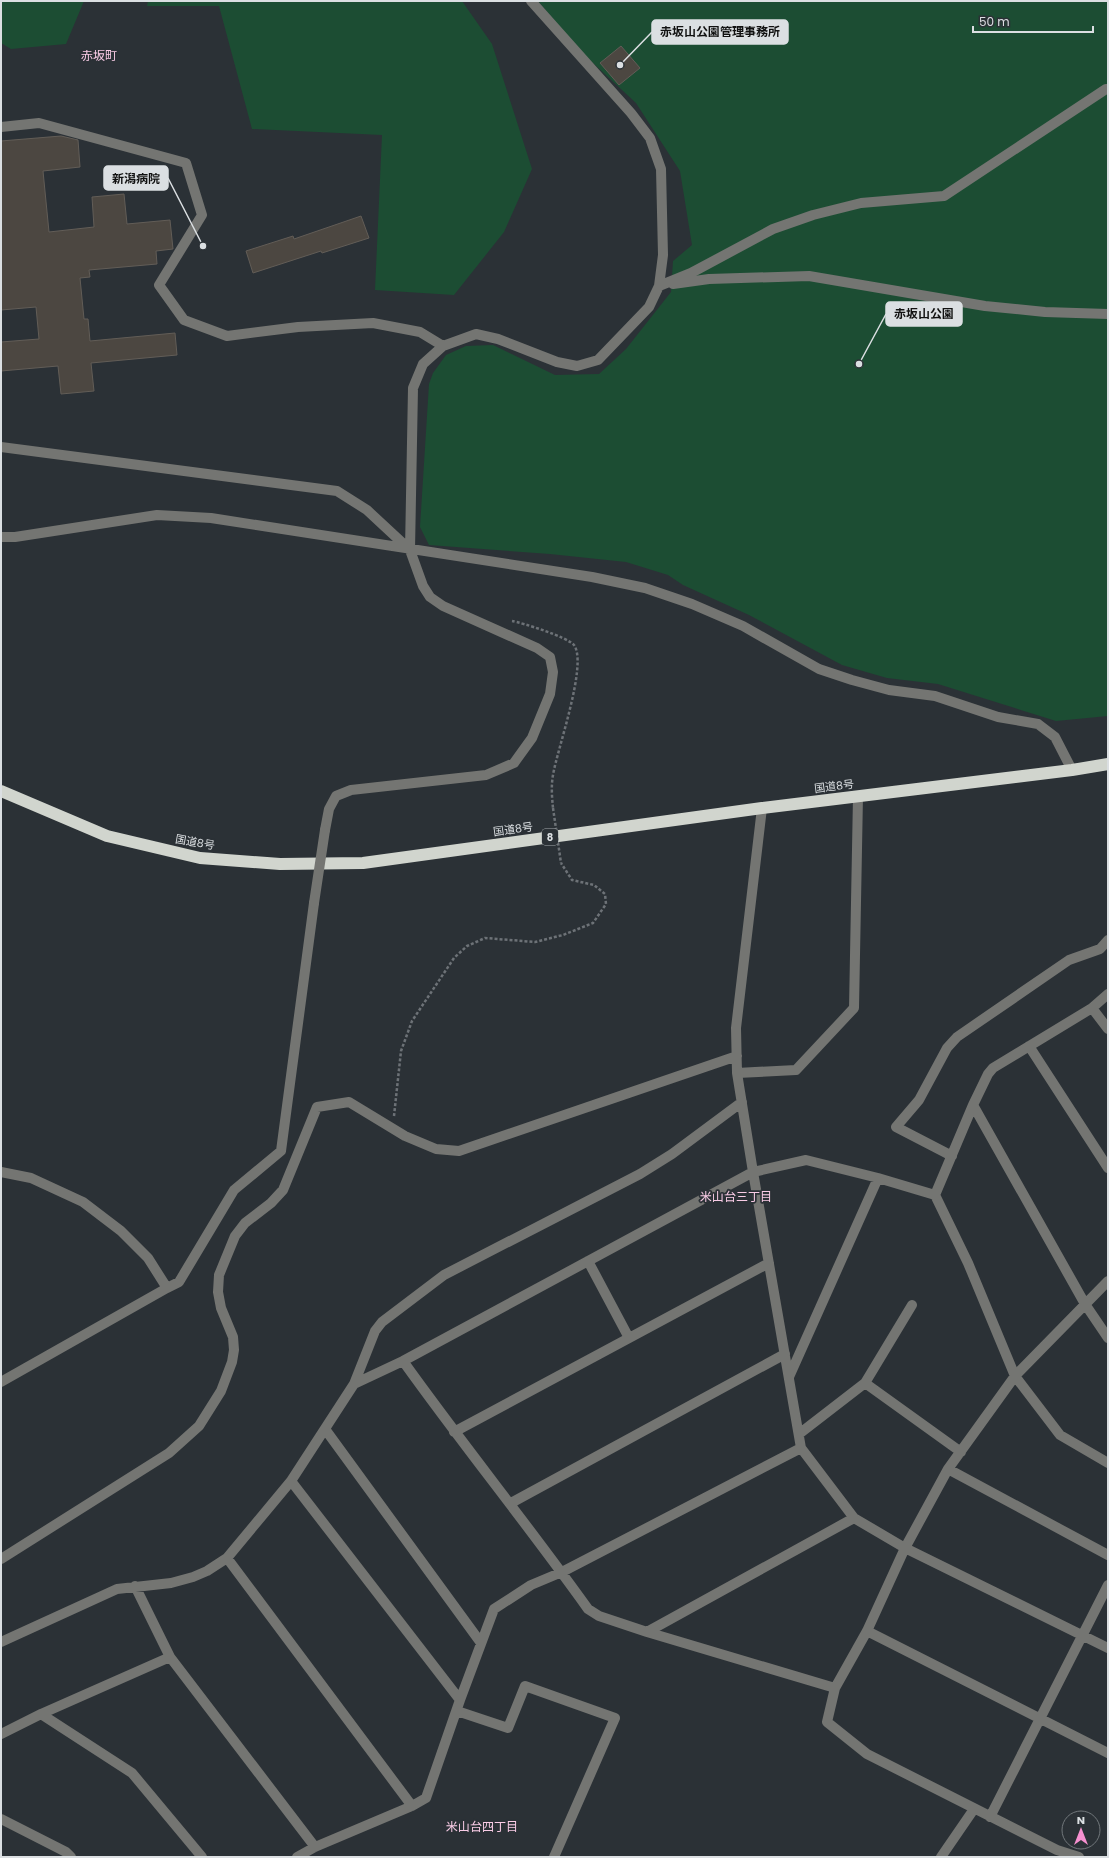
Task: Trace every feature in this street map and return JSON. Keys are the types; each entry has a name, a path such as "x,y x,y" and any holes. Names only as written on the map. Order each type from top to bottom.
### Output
{"highway":[{"name":"国道8号","path":"1,791 107,836 200,858 280,864 363,863 762,808 1072,770 1108,764"}],"street":[{"path":"1,1382 179,1282 234,1190 281,1151 325,830 329,809 336,796 350,790 486,775 514,763 532,738 550,694 553,672 550,658 537,648 443,606 430,597 423,586 410,550 413,388 423,364 443,346 476,334 498,339 557,362 577,366 598,360 649,307 659,286 663,255 661,169 650,138 631,113 531,1"},
{"path":"659,286 691,273 773,228 813,215 861,203 944,196 1106,89"},
{"path":"1,127 40,122 186,163 202,215 160,285 184,320 227,336 298,327 373,322 420,332 443,346"},
{"path":"659,286 710,279 809,276 985,306 1045,312 1108,314"},
{"path":"1,447 336,491 367,510 410,550"},
{"path":"1,537 15,537 156,515 211,518 592,577 645,588 678,599 743,626 819,669 889,690 935,696 998,717 1038,724 1055,737 1072,770"},
{"path":"737,1073 796,1070 854,1008 858,796"},
{"path":"762,808 736,1028 737,1073 752,1172 770,1263 801,1448 854,1518 905,1548 1108,1648"},
{"path":"952,1156 896,1126 919,1100 947,1048 957,1037 979,1024 1069,960 1100,949 1108,940"},
{"path":"935,1195 988,1074 993,1068 1092,1008 1108,994"},
{"path":"1092,1008 1108,1029"},
{"path":"1029,1046 1108,1168"},
{"path":"1,1559 170,1453 199,1426 221,1391 232,1362 234,1350 233,1337 221,1308 218,1292 220,1275 235,1236 245,1223 271,1203 283,1190 317,1107 349,1102 405,1136 436,1149 459,1151 737,1056"},
{"path":"1,1642 117,1589 170,1583 193,1577 207,1571 227,1558 291,1481 354,1384 375,1330 382,1322 444,1275 640,1174 672,1154 742,1102"},
{"path":"974,1105 1085,1304 1108,1338"},
{"path":"354,1384 403,1360 752,1172 806,1160 878,1178 935,1195 968,1263 1015,1376 1060,1435 1108,1463"},
{"path":"1,1172 31,1178 82,1202 121,1231 148,1258 167,1288"},
{"path":"789,1377 878,1178"},
{"path":"588,1261 629,1338"},
{"path":"454,1432 770,1263"},
{"path":"1079,1857 1057,1850 867,1754 827,1722 835,1688 867,1631 905,1548 948,1469 1015,1376 1108,1282"},
{"path":"799,1434 865,1383 912,1305"},
{"path":"511,1503 785,1354"},
{"path":"403,1360 454,1432 511,1503 588,1609 599,1616 647,1632 835,1688"},
{"path":"865,1383 961,1452"},
{"path":"325,1429 481,1643"},
{"path":"297,1857 315,1847 412,1806 426,1798 456,1711 494,1609 531,1585 562,1572 801,1448"},
{"path":"948,1469 1108,1555"},
{"path":"291,1481 460,1700"},
{"path":"647,1632 854,1518"},
{"path":"227,1558 412,1806"},
{"path":"990,1817 1108,1585"},
{"path":"135,1586 170,1658 315,1847"},
{"path":"867,1631 1108,1753"},
{"path":"1,1734 41,1714 170,1658"},
{"path":"456,1711 508,1728 525,1686 615,1718 554,1857"},
{"path":"41,1714 132,1772 202,1857"},
{"path":"941,1857 974,1809"},
{"path":"1,1819 66,1852 71,1857"}],"path":[{"path":"392,1128 401,1051 412,1021 454,958 467,946 485,938 535,942 563,935 593,923 606,904 605,894 594,885 572,880 561,863 553,808"}],"green space":[{"path":"1,1 84,1 66,44 11,49 1,43"},
{"path":"148,1 462,1 492,44 532,169 504,232 454,295 375,290 382,135 252,129 219,6 147,6"},
{"path":"538,1 1108,1 1108,716 1056,721 938,684 887,678 842,665 749,615 683,585 668,575 626,562 550,554 429,545 420,527 429,384 433,373 446,355 466,346 493,345 555,375 599,374 626,349 671,292 673,261 692,245 680,171 636,103 580,51"}],"building":[{"path":"621,46 640,68 619,85 600,63"},
{"path":"61,136 78,140 80,167 43,171 49,232 94,227 92,197 124,194 127,224 170,220 173,249 156,251 157,264 89,270 90,277 80,278 84,319 88,319 90,341 175,333 177,355 91,363 94,391 61,394 58,366 1,371 1,342 39,339 36,307 1,310 1,141"},
{"path":"361,216 369,238 322,253 321,251 253,273 246,251 293,236 294,239"}],"place":[{"name":"赤坂山公園管理事務所","path":"620,65"},
{"name":"新潟病院","path":"203,246"},
{"name":"赤坂山公園","path":"859,364"}],"district":[{"name":"赤坂町","path":"99,55"},
{"name":"米山台三丁目","path":"736,1196"},
{"name":"米山台四丁目","path":"482,1826"}]}
